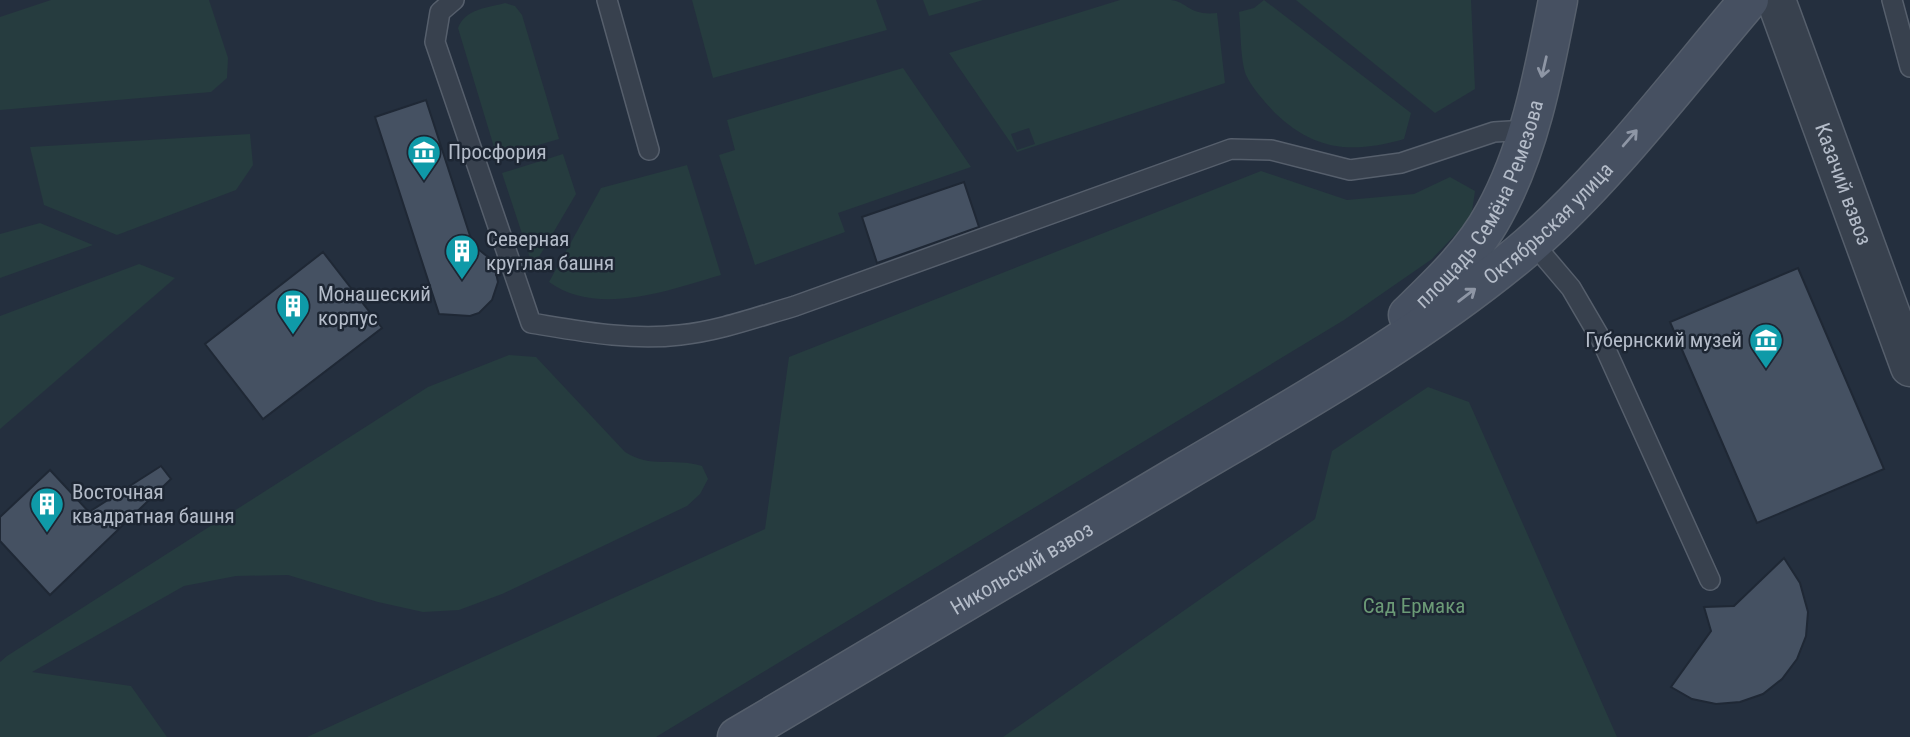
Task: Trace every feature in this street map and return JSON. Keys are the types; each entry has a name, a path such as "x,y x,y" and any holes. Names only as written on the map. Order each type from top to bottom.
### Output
{"main road":[{"name":"площадь Семёна Ремезова","path":"1307,399 1394,328 1473,247 1494,214 1528,130 1558,0"},
{"name":"Октябрьская улица","path":"1307,399 1421,329 1532,243 1628,141 1749,0"},
{"name":"Никольский взвоз","path":"737,737 1307,399"}],"street":[{"name":"Казачий взвоз","path":"1776,0 1910,367"}],"lane":[{"path":"454,0 440,12 435,42 530,323 605,335 680,335 724,326 794,306 1231,149 1271,150 1350,170 1401,163 1494,132 1528,130"},
{"path":"607,0 649,150"},
{"path":"1892,0 1910,67"},
{"path":"1532,243 1571,288 1602,341 1710,580"}],"green space":[{"path":"51,0 209,0 228,58 227,78 211,92 0,110 0,17"},
{"path":"692,0 876,0 887,30 713,78"},
{"path":"923,0 983,0 929,16"},
{"path":"1120,0 1171,0 1200,13 1217,13 1225,83 1017,152 949,53","holes":["1029,128 1035,144 1017,150 1011,134"]},
{"path":"1264,0 1411,113 1404,139 1367,147 1334,146 1304,135 1274,112 1250,82 1242,55 1239,12 1254,8"},
{"path":"1296,0 1471,0 1475,89 1435,113"},
{"path":"505,3 515,6 522,15 559,139 497,157 458,28 471,13"},
{"path":"903,68 971,167 838,213 845,232 755,265 719,155 735,150 727,120"},
{"path":"250,134 253,165 236,190 117,235 44,205 30,147"},
{"path":"563,154 576,194 533,267 502,173"},
{"path":"687,165 721,275 657,293 611,299 589,298 568,292 549,282 601,188"},
{"path":"1261,171 1347,200 1414,194 1450,177 1475,191 1471,218 1432,259 1344,320 656,737 307,737 765,529 789,357"},
{"path":"40,223 93,245 0,278 0,234"},
{"path":"139,264 175,278 0,429 0,316"},
{"path":"509,355 536,357 625,452 653,462 681,462 702,466 708,479 700,494 687,506 502,594 459,610 423,612 378,602 288,575 236,576 184,586 32,672 131,686 167,737 0,737 0,662 7,656 428,387"},
{"name":"Сад Ермака","path":"1428,387 1469,402 1617,737 1003,737 1315,519 1332,451"}],"building":[{"name":"Просфория","path":"426,100 473,245 488,257 498,282 492,300 479,313 470,316 439,314 375,117"},
{"path":"964,182 979,227 877,263 862,217"},
{"name":"Монашеский корпус","path":"323,252 382,328 263,419 205,344"},
{"name":"Губернский музей","path":"1798,268 1884,469 1757,523 1670,322"},
{"name":"Восточная квадратная башня","path":"161,466 171,479 50,595 0,541 0,517 50,470 89,512"},
{"path":"1784,558 1800,583 1808,612 1806,636 1797,659 1782,679 1763,694 1740,702 1716,704 1692,699 1671,687 1711,631 1704,607 1734,606"}],"place":[{"name":"Просфория","path":"424,182"},
{"name":"Северная круглая башня","path":"462,281"},
{"name":"Монашеский корпус","path":"293,336"},
{"name":"Губернский музей","path":"1766,370"},
{"name":"Восточная квадратная башня","path":"47,534"}]}
